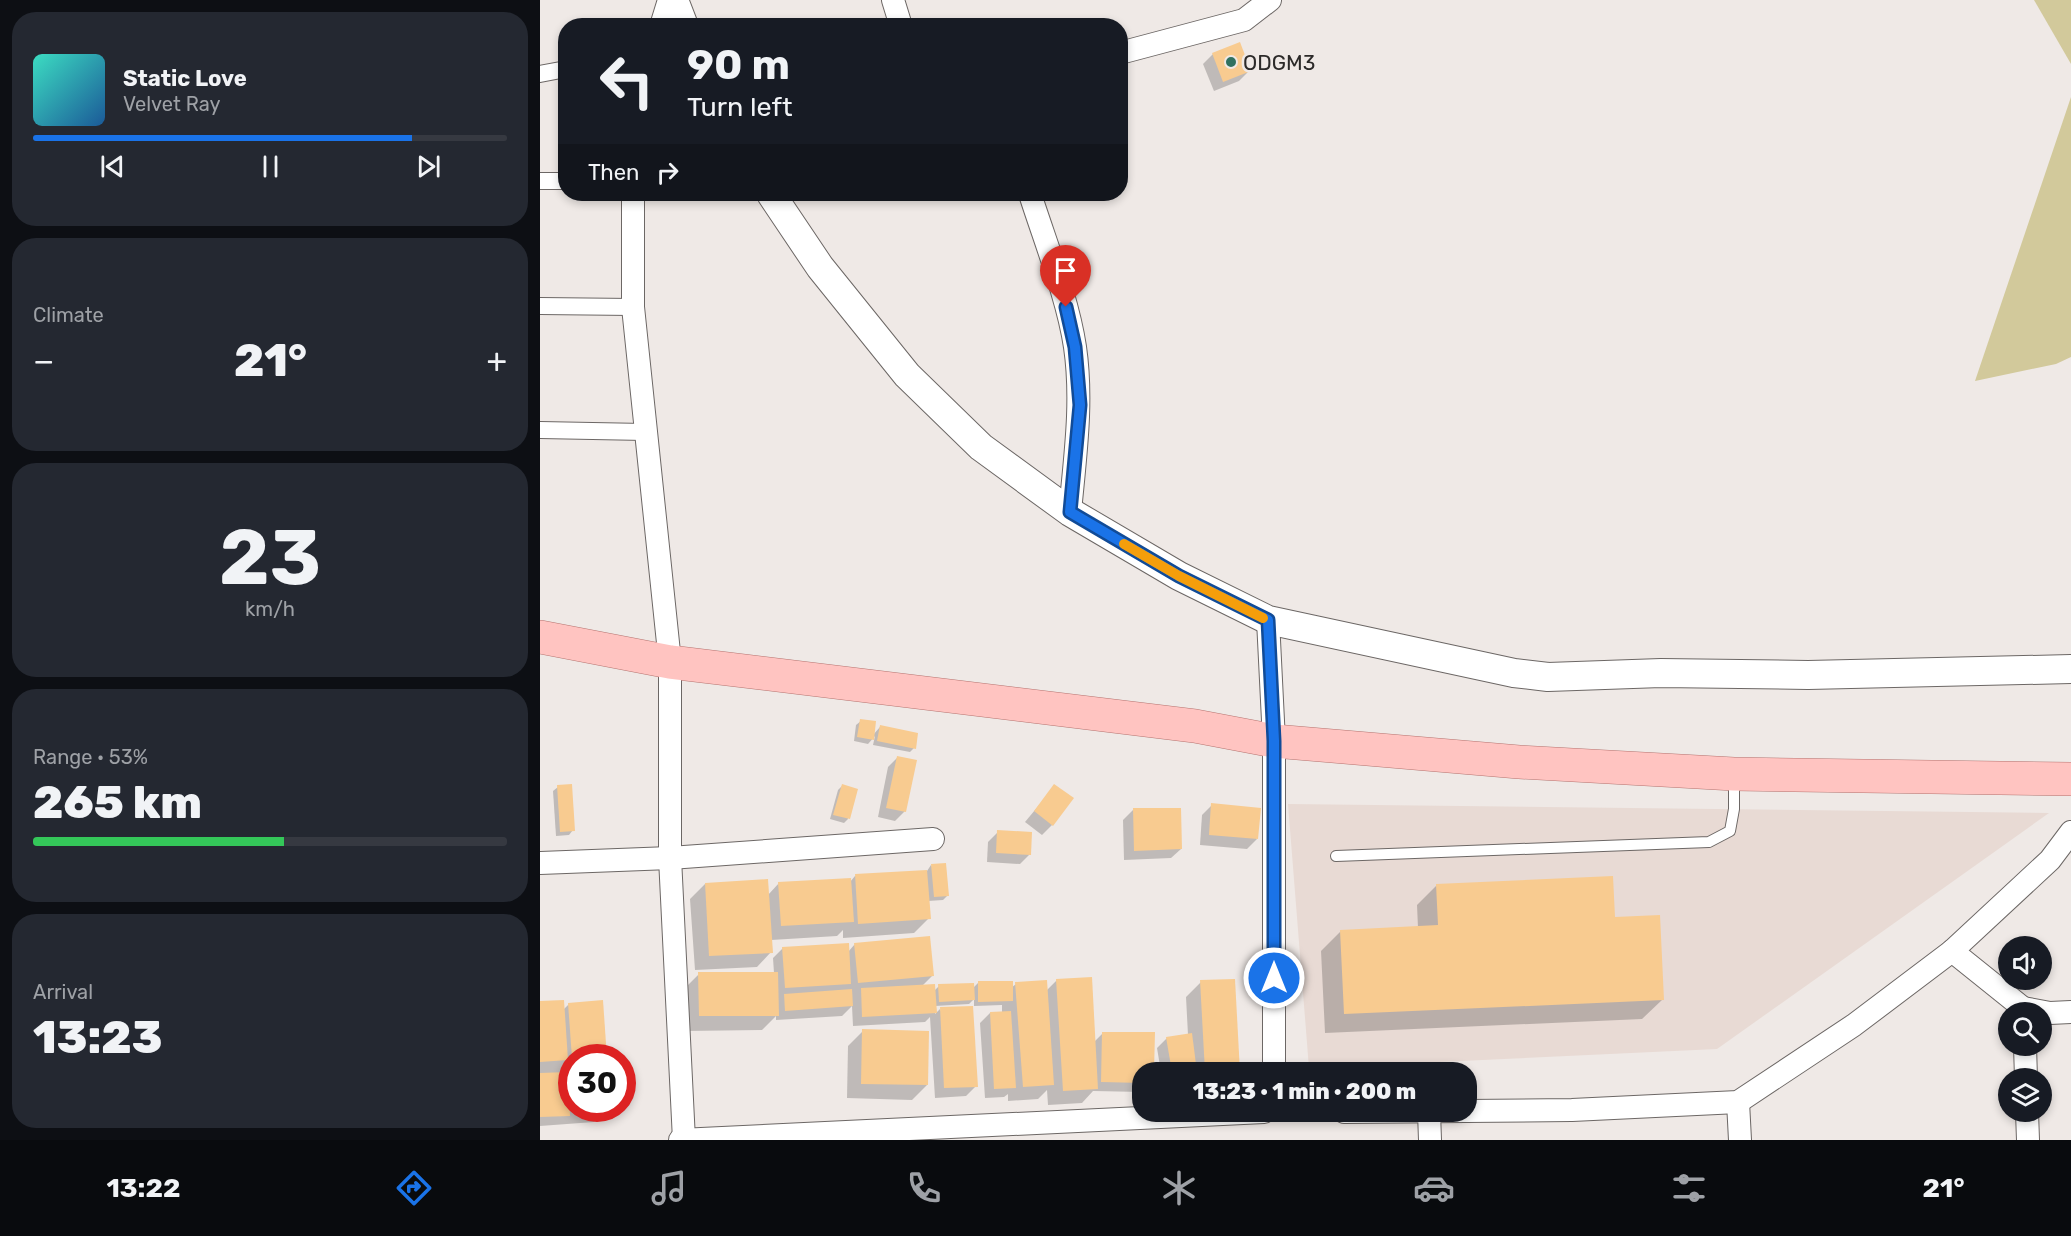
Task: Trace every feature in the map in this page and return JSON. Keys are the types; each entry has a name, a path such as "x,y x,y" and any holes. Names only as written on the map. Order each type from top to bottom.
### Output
{"main road":[{"path":"540,637 670,662 1195,726 1274,741 1519,762 1734,774 2071,779"}],"street":[{"path":"663,18 669,0"},
{"path":"674,0 681,18"},
{"path":"893,0 899,18"},
{"path":"1128,51 1244,20 1269,0"},
{"path":"540,74 558,71"},
{"path":"540,181 558,181"},
{"path":"633,201 633,307 670,662 670,858 682,1140 1132,1118"},
{"path":"776,201 820,267 907,375 981,447 1070,512 1179,576 1268,620 1514,673 1548,677 1661,673 1808,675 2071,669"},
{"path":"1032,201 1066,307 1075,347 1080,405 1070,512"},
{"path":"540,306 633,307"},
{"path":"540,430 645,432"},
{"path":"1268,620 1274,741 1274,1062"},
{"path":"1477,1111 1572,1110 1738,1102 1854,1025 1952,951 2050,860 2071,832"},
{"path":"540,863 670,858 933,839"},
{"path":"1952,951 2013,1002"},
{"path":"2052,1013 2071,1012"},
{"path":"1738,1102 1740,1140"},
{"path":"1429,1122 1430,1140"},
{"path":"2027,1122 2028,1140"}],"lane":[{"path":"1336,856 1709,842 1730,831 1734,809 1734,774"}],"shaded area":[{"path":"2034,0 2071,0 2071,64"},
{"path":"2071,97 2071,357 2056,364 1975,381"},
{"path":"1288,804 2049,813 1717,1049 1438,1062 1309,1062"}],"building":[{"path":"1240,42 1251,71 1223,82 1212,53"},
{"path":"860,719 876,721 874,740 857,737"},
{"path":"880,725 918,733 916,749 877,741"},
{"path":"897,756 917,760 906,812 886,808"},
{"path":"572,784 575,831 560,832 557,785"},
{"path":"842,784 858,789 850,819 833,815"},
{"path":"1054,784 1074,798 1053,826 1034,811"},
{"path":"1211,803 1261,808 1258,839 1209,835"},
{"path":"1133,808 1181,808 1182,849 1134,851"},
{"path":"997,830 1032,832 1031,855 996,853"},
{"path":"946,863 949,896 934,897 931,864"},
{"path":"927,870 931,919 858,924 855,874"},
{"path":"1613,876 1615,917 1660,915 1664,1000 1344,1014 1340,930 1438,925 1436,884"},
{"path":"851,878 854,922 781,926 778,882"},
{"path":"768,879 773,953 709,956 705,883"},
{"path":"930,936 934,976 858,983 854,943"},
{"path":"849,943 851,984 785,988 782,947"},
{"path":"698,972 778,972 779,1016 699,1016"},
{"path":"1092,977 1098,1089 1063,1091 1056,979"},
{"path":"1235,979 1239,1062 1204,1062 1200,980"},
{"path":"1047,980 1054,1085 1023,1087 1015,982"},
{"path":"978,981 1013,981 1013,1001 978,1002"},
{"path":"974,983 975,1000 939,1002 938,984"},
{"path":"935,984 937,1013 862,1017 861,988"},
{"path":"852,989 853,1006 785,1011 784,994"},
{"path":"564,1000 567,1044 558,1044 558,1061 540,1062 540,1001"},
{"path":"603,1000 606,1044 571,1044 568,1003"},
{"path":"973,1006 978,1087 944,1088 940,1007"},
{"path":"1011,1011 1016,1088 994,1089 990,1012"},
{"path":"862,1029 929,1031 928,1085 861,1084"},
{"path":"1102,1032 1155,1032 1154,1062 1132,1062 1132,1083 1101,1082"},
{"path":"1192,1033 1196,1062 1170,1062 1166,1037"},
{"path":"558,1072 558,1116 540,1117 540,1073"}],"slow traffic":[{"path":"1124,544 1179,576 1263,618"}],"place":[{"name":"ODGM3","path":"1231,62"}],"route":[{"path":"1066,307 1075,347 1080,405 1070,512 1179,576 1268,620 1274,741 1274,978"}]}
